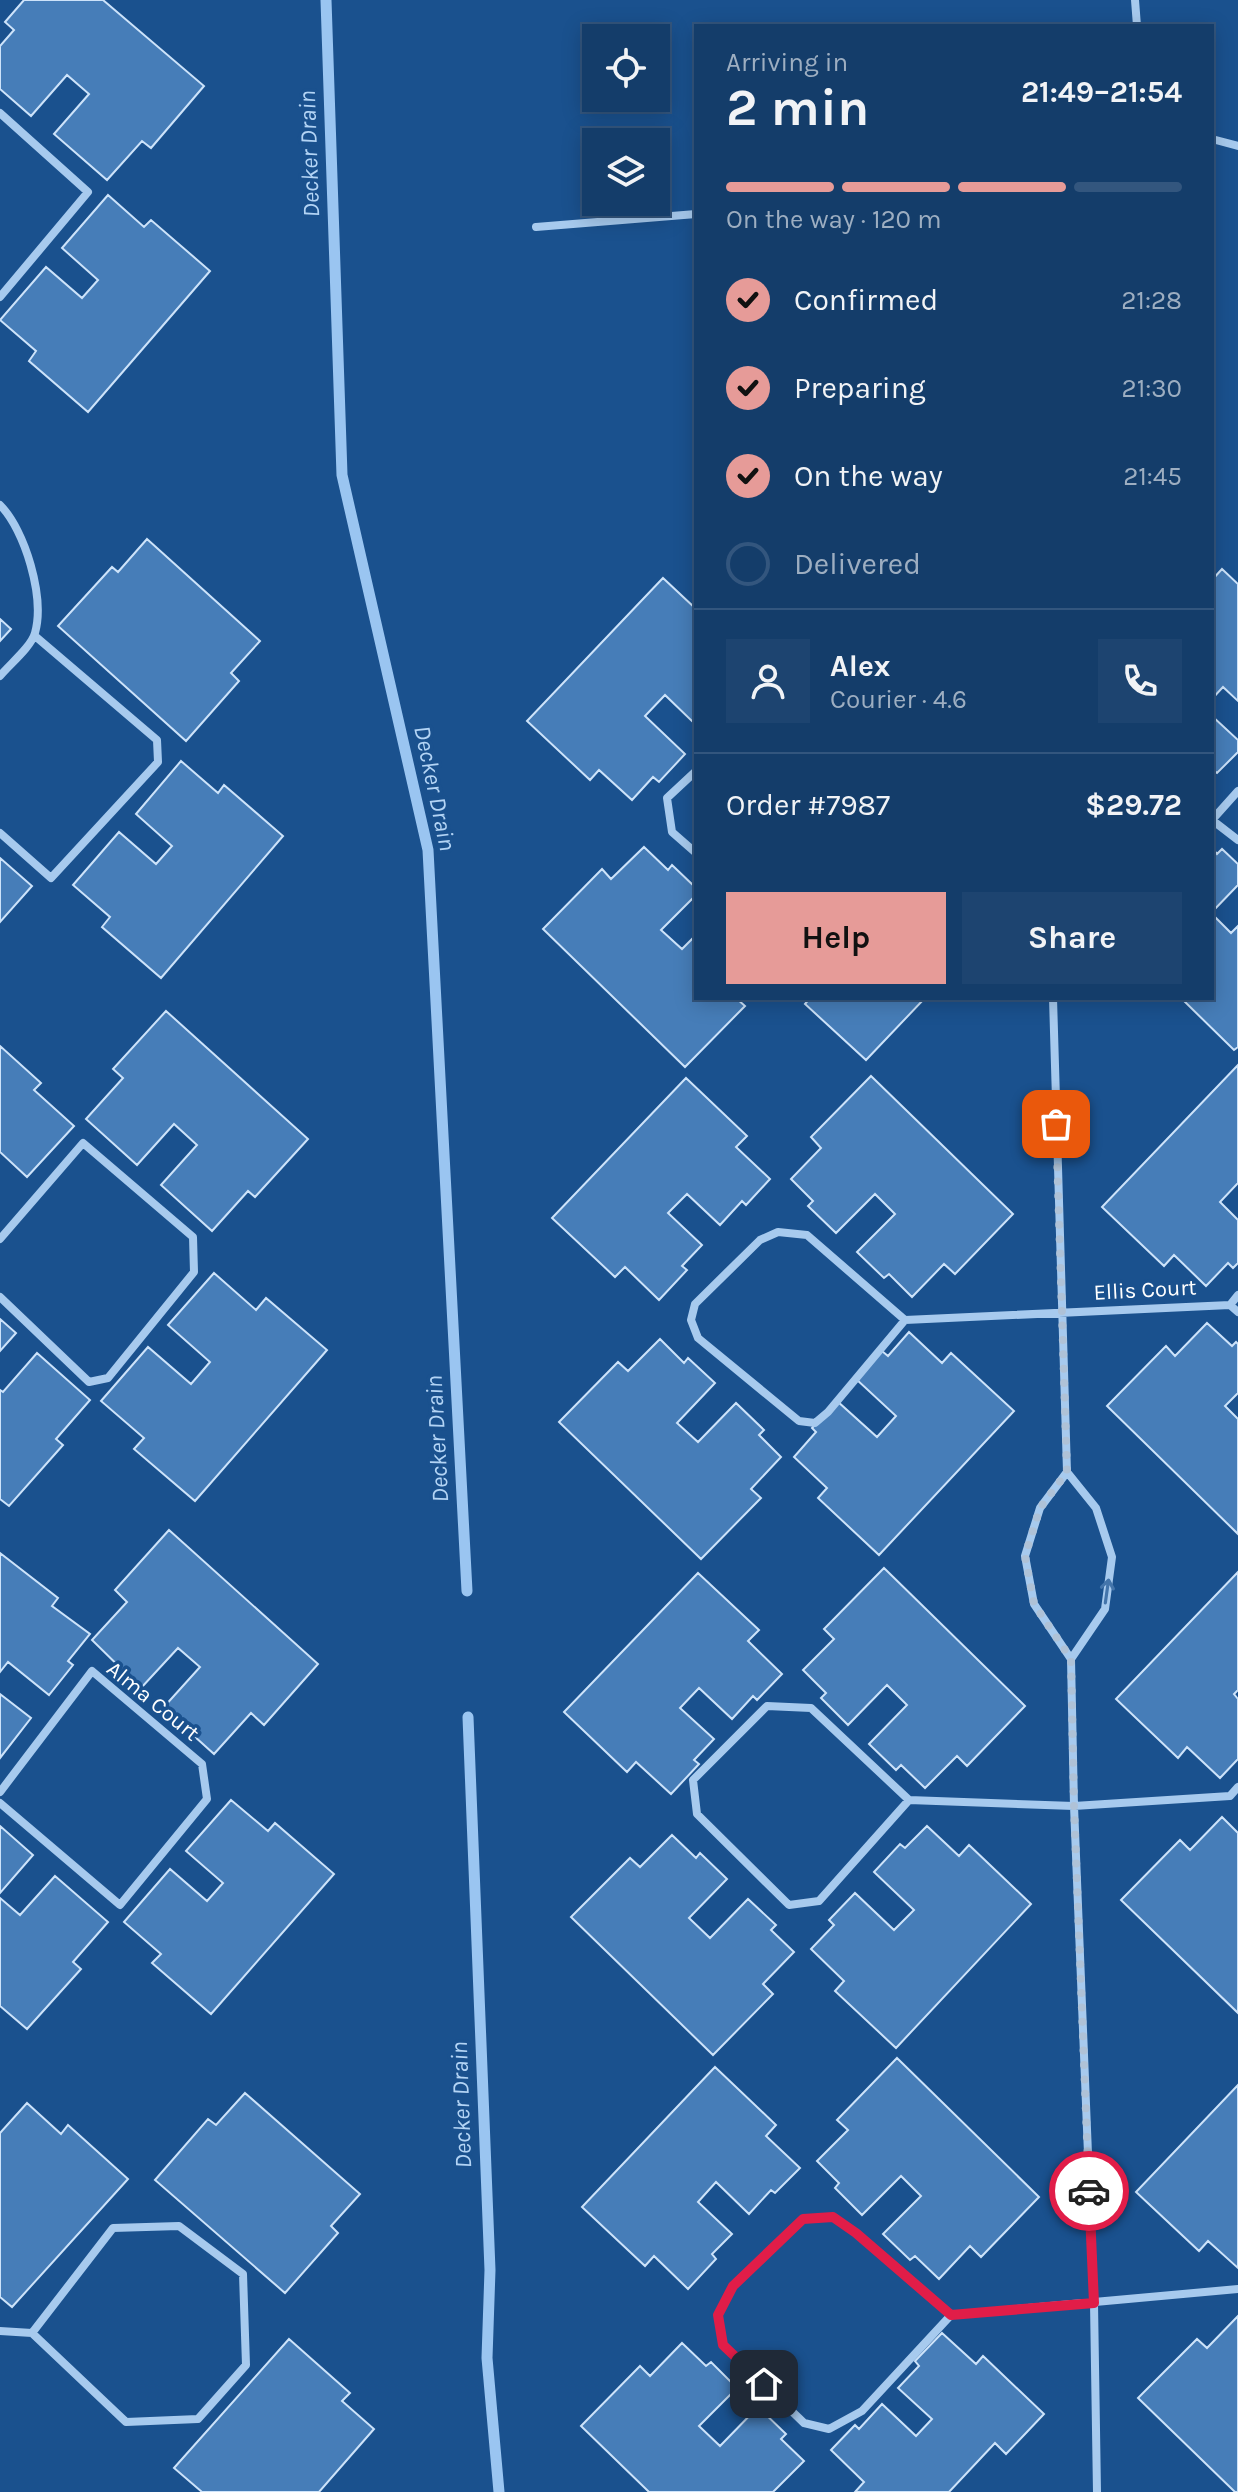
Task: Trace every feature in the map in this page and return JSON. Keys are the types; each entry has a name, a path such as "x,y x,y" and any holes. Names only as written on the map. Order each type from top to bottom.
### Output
{"street":[{"path":"1135,0 1137,24"},
{"path":"0,113 88,192 0,297"},
{"path":"1214,140 1238,146"},
{"path":"536,227 694,214"},
{"path":"0,505 8,512 26,548 38,609 35,636 0,676"},
{"path":"0,833 51,878 158,762 157,740 35,636"},
{"path":"694,773 667,798 672,832 694,851"},
{"path":"1214,818 1238,791"},
{"path":"1214,822 1238,840"},
{"path":"1053,1000 1067,1472 1096,1508 1112,1557 1105,1609 1071,1659"},
{"path":"0,1239 83,1143 193,1237 194,1272 108,1378 89,1382 0,1297"},
{"path":"778,1232 807,1235 905,1320 828,1412 815,1423 799,1421 698,1338 691,1320 695,1304 760,1240 778,1232"},
{"name":"Ellis Court","path":"1230,1305 1238,1295"},
{"name":"Ellis Court","path":"905,1320 1230,1305 1238,1312"},
{"path":"1067,1472 1040,1508 1025,1556 1034,1604 1071,1659 1094,2303 1097,2492"},
{"name":"Alma Court","path":"0,1792 92,1671 202,1764 207,1799 120,1905 0,1803"},
{"path":"909,1800 819,1901 789,1905 697,1814 693,1780 767,1706 811,1708 909,1800 1074,1806 1230,1796 1238,1787"},
{"path":"1230,1796 1238,1803"},
{"path":"951,2315 833,2217 803,2219 733,2286 718,2315 723,2345 804,2423 829,2429 862,2411 951,2315 1238,2289"},
{"path":"0,2331 32,2333 126,2422 198,2419 246,2365 243,2274 179,2226 113,2228 32,2333"}],"building":[{"path":"24,0 103,0 204,86 151,148 142,141 107,180 54,134 89,94 67,75 31,116 0,89 0,46 14,30 5,22"},
{"path":"108,195 144,227 151,220 210,271 88,412 29,361 36,351 0,320 46,267 82,298 98,280 62,248"},
{"path":"147,539 260,641 231,673 239,681 186,741 58,626 112,567 118,572"},
{"path":"1222,569 1238,584 1238,701 1223,687 1214,697 1214,578"},
{"path":"663,578 694,607 694,723 665,695 645,716 685,754 659,782 653,777 632,800 599,770 590,780 527,721"},
{"path":"0,619 11,629 0,641"},
{"path":"1214,718 1238,740 1238,752 1217,773 1214,771"},
{"path":"181,761 218,793 224,785 283,836 161,978 102,927 110,917 73,885 119,832 156,864 172,846 136,814"},
{"path":"644,847 668,870 672,865 694,886 694,897 661,930 682,949 694,937 694,1000 738,1000 745,1006 685,1067 543,929 602,869 611,879"},
{"path":"1222,849 1238,864 1238,885 1214,910 1214,850 1217,854"},
{"path":"0,858 32,886 0,922"},
{"path":"1214,916 1231,933 1238,926 1238,1047 1234,1050 1183,1000 1214,1000"},
{"path":"808,1000 923,1000 866,1060 805,1004"},
{"path":"166,1011 308,1139 255,1197 248,1191 212,1231 161,1185 197,1145 174,1124 137,1165 86,1119 123,1078 113,1069"},
{"path":"0,1046 41,1083 34,1090 74,1126 27,1177 0,1152"},
{"path":"1238,1065 1238,1183 1220,1202 1238,1220 1238,1263 1233,1268 1228,1263 1206,1286 1174,1255 1164,1266 1102,1207"},
{"path":"871,1076 1013,1214 955,1274 944,1264 912,1297 889,1274 884,1278 857,1252 895,1214 875,1194 836,1233 808,1206 813,1201 791,1179 821,1148 811,1137"},
{"path":"686,1078 747,1136 736,1147 770,1179 746,1205 742,1201 720,1225 687,1194 668,1213 702,1245 682,1266 687,1270 659,1300 625,1267 615,1277 552,1218"},
{"path":"214,1273 256,1310 266,1298 327,1350 195,1501 134,1449 144,1438 101,1401 148,1347 191,1384 210,1362 168,1325"},
{"path":"0,1319 16,1333 0,1351"},
{"path":"1207,1323 1232,1346 1236,1342 1238,1344 1238,1393 1225,1406 1238,1419 1238,1534 1107,1406 1166,1346 1175,1356"},
{"path":"909,1332 942,1363 951,1353 1014,1411 879,1555 818,1498 827,1488 794,1457 816,1432 812,1428 837,1401 877,1437 896,1416 856,1379 882,1351 888,1356"},
{"path":"660,1339 684,1363 688,1358 715,1383 677,1423 698,1442 736,1403 764,1430 759,1435 781,1457 751,1489 761,1498 701,1559 559,1422 618,1362 628,1371"},
{"path":"37,1353 90,1400 56,1439 63,1445 9,1506 0,1499 0,1390 3,1392"},
{"path":"169,1530 318,1664 264,1725 251,1713 214,1754 163,1708 200,1667 178,1648 141,1688 92,1640 127,1602 115,1590"},
{"path":"0,1553 58,1598 52,1606 90,1634 68,1661 73,1665 49,1695 8,1662 0,1672"},
{"path":"884,1568 1025,1706 967,1766 957,1756 925,1788 901,1765 896,1770 869,1744 907,1705 887,1685 848,1725 821,1698 826,1693 803,1670 834,1639 824,1629"},
{"path":"1238,1572 1238,1690 1234,1694 1238,1699 1238,1759 1220,1778 1187,1747 1178,1758 1116,1699"},
{"path":"698,1573 759,1630 748,1641 782,1674 757,1700 753,1696 732,1719 699,1688 680,1708 714,1739 694,1760 699,1764 671,1794 636,1762 627,1772 564,1712"},
{"path":"0,1694 31,1718 0,1758"},
{"path":"231,1800 268,1831 275,1823 334,1874 211,2014 152,1963 161,1954 124,1922 170,1869 207,1901 223,1883 186,1851"},
{"path":"1222,1817 1238,1833 1238,2013 1121,1900 1180,1840 1190,1850"},
{"path":"0,1826 33,1855 0,1893"},
{"path":"927,1826 959,1856 969,1845 1031,1904 896,2048 835,1991 844,1981 811,1949 834,1925 829,1920 855,1893 894,1930 914,1910 874,1872 900,1844 905,1848"},
{"path":"672,1835 696,1858 700,1853 727,1879 689,1918 710,1938 748,1899 776,1925 771,1930 794,1952 763,1984 773,1994 713,2055 571,1917 630,1858 640,1867"},
{"path":"55,1876 108,1922 73,1962 81,1969 27,2029 0,2006 0,1898 20,1915"},
{"path":"897,2058 1039,2197 981,2257 970,2246 939,2279 915,2256 910,2260 883,2234 921,2196 901,2176 862,2215 835,2188 839,2183 817,2161 848,2130 837,2120"},
{"path":"715,2067 776,2125 766,2136 800,2168 775,2193 771,2190 749,2214 716,2182 698,2202 732,2234 712,2254 716,2259 688,2289 654,2256 645,2266 582,2207"},
{"path":"1238,2085 1238,2268 1208,2241 1199,2251 1136,2192"},
{"path":"245,2093 360,2194 331,2226 338,2233 285,2293 155,2180 208,2119 216,2125"},
{"path":"27,2103 61,2134 68,2125 128,2179 12,2307 0,2297 0,2133"},
{"path":"1238,2316 1238,2492 1235,2492 1138,2398 1197,2339 1207,2348"},
{"path":"942,2333 976,2364 983,2356 1044,2414 1006,2454 995,2443 949,2492 855,2492 864,2482 831,2450 855,2425 859,2429 882,2404 916,2436 932,2419 898,2388 919,2366 915,2361"},
{"path":"289,2339 350,2393 342,2401 374,2429 319,2492 202,2492 174,2468"},
{"path":"682,2343 706,2366 711,2362 737,2388 699,2426 720,2446 758,2407 786,2434 781,2439 804,2461 773,2492 649,2492 581,2426 640,2366 650,2376"}],"waterway":[{"name":"Decker Drain","path":"326,0 342,475 428,850 467,1591"},
{"name":"Decker Drain","path":"468,1717 490,2270 487,2358 499,2492"}],"way so far":[{"path":"1056,1124 1067,1472 1040,1508 1025,1556 1034,1604 1071,1659 1089,2191"}],"route":[{"path":"764,2384 723,2345 718,2315 733,2286 803,2219 833,2217 951,2315 1094,2303 1089,2191"}]}
